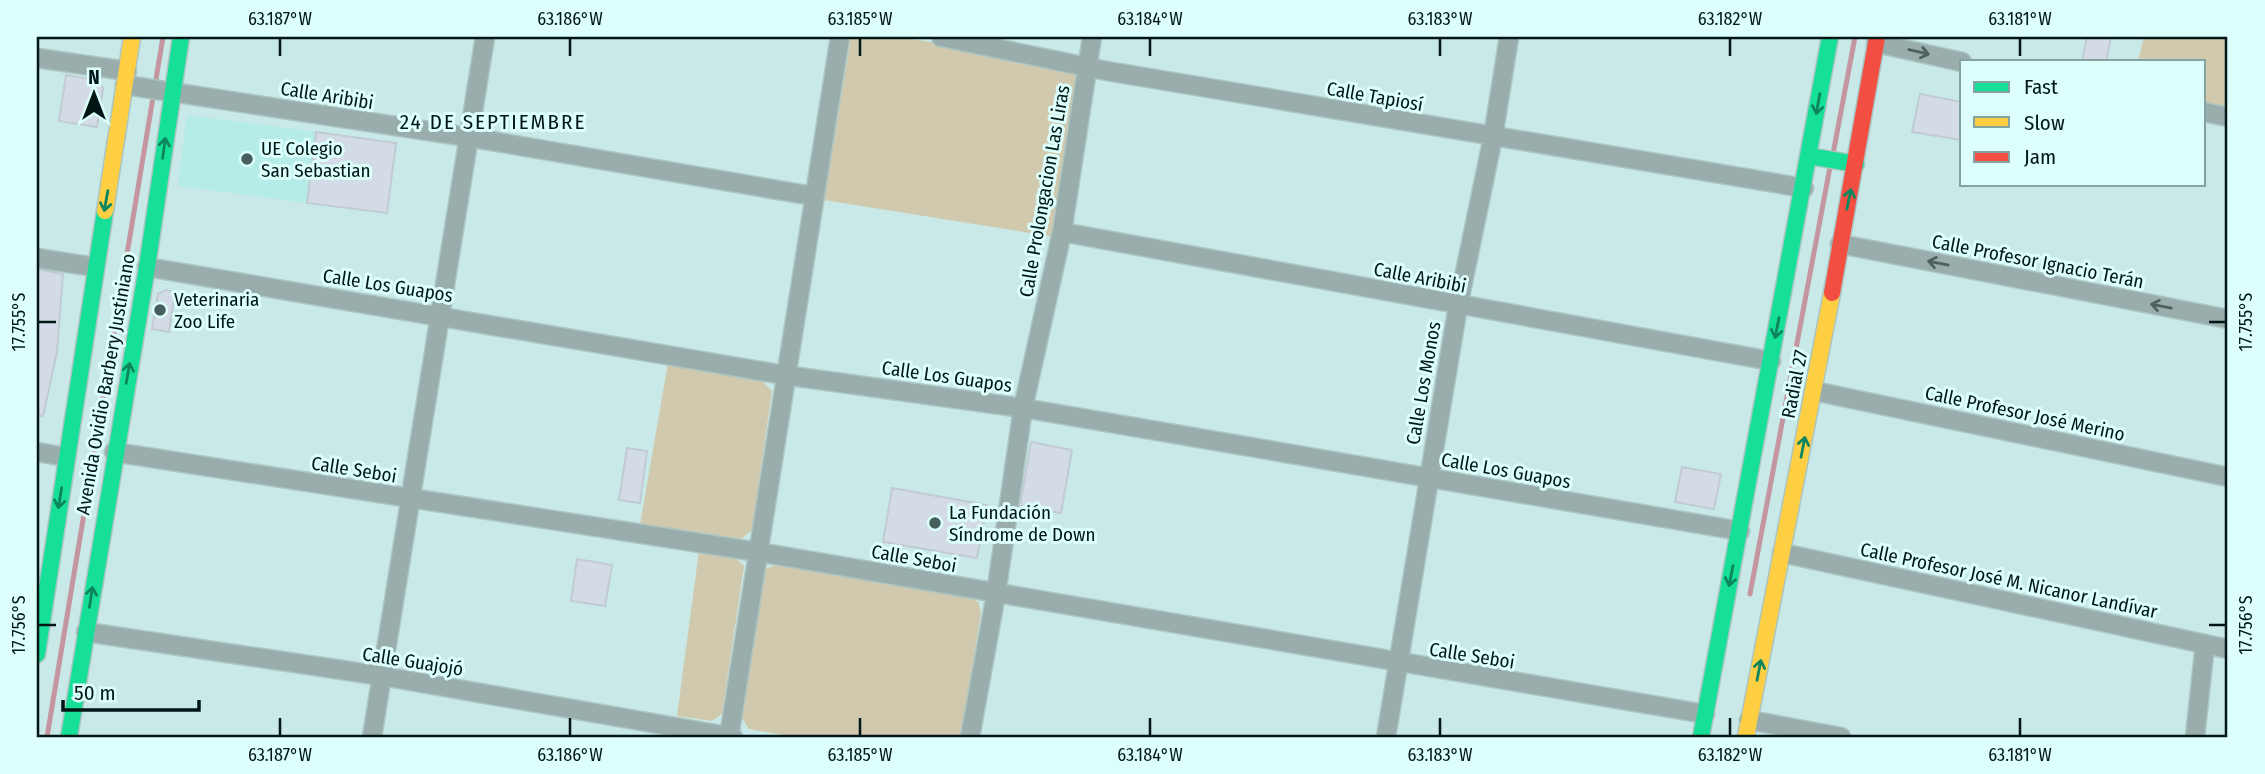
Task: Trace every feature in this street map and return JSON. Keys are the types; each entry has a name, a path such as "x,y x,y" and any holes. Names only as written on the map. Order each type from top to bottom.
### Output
{"street":[{"name":"Avenida Ovidio Barbery Justiniano","path":"37,654 94,267 129,81 132,37"},
{"name":"Avenida Ovidio Barbery Justiniano","path":"69,737 114,452 147,267 168,92 181,37"},
{"path":"372,737 485,37"},
{"path":"730,737 784,375 840,37"},
{"name":"Calle Tapiosí","path":"941,37 1087,66 1804,188"},
{"name":"Calle Prolongacion Las Liras","path":"970,737 996,594 1023,408 1062,232 1092,37"},
{"name":"Calle Los Monos","path":"1386,737 1396,663 1458,306 1493,137 1509,37"},
{"name":"Radial 27","path":"1701,737 1804,188 1814,157 1830,37"},
{"path":"1876,40 1960,61"},
{"name":"Radial 27","path":"1748,729 1814,391 1840,244 1849,163 1876,40"},
{"name":"Calle Aribibi","path":"37,58 168,92 468,137 813,196"},
{"path":"2206,112 2228,117"},
{"path":"1814,157 1849,163"},
{"name":"Calle Aribibi","path":"1062,232 1771,362"},
{"name":"Calle Profesor Ignacio Terán","path":"1840,244 2228,319"},
{"path":"37,258 94,267"},
{"name":"Calle Los Guapos","path":"147,267 439,314 784,375 1023,408 1740,531"},
{"name":"Calle Profesor José Merino","path":"1814,391 2228,477"},
{"path":"37,452 66,457"},
{"name":"Calle Seboi","path":"114,452 758,552 1705,715"},
{"name":"Calle Profesor José M. Nicanor Landívar","path":"1782,553 2228,649"},
{"name":"Calle Guajojó","path":"86,632 382,676 730,737"},
{"path":"2195,737 2205,644"},
{"path":"1748,729 1841,737"}],"shaded area":[{"path":"851,37 899,37 1073,65 1079,73 1055,237 824,200"},
{"path":"2144,37 2228,37 2228,108 2206,104 2206,60 2138,60"},
{"name":"UE Colegio San Sebastian","path":"187,115 316,132 307,203 178,186"},
{"path":"668,363 761,380 772,391 752,530 741,539 640,525"},
{"path":"699,551 734,556 744,566 722,714 712,721 677,716"},
{"path":"781,564 971,596 979,603 981,613 961,737 794,737 749,729 740,715 764,569"}],"building":[{"path":"2087,37 2111,37 2106,60 2082,60"},
{"path":"66,75 96,80 103,88 97,127 59,121"},
{"path":"1920,94 1960,102 1960,140 1912,132"},
{"path":"316,132 396,143 387,213 307,203"},
{"path":"37,269 63,274 57,352 43,416 37,415"},
{"name":"Veterinaria Zoo Life","path":"166,290 175,292 169,332 152,329 158,294"},
{"path":"1031,442 1072,450 1061,513 1020,506"},
{"path":"627,448 647,451 640,503 619,500"},
{"path":"1682,467 1721,474 1714,509 1675,502"},
{"name":"La Fundación Síndrome de Down","path":"892,488 987,505 977,558 883,542"},
{"path":"577,559 612,565 605,606 571,601"}],"waterway":[{"path":"47,737 163,37"},
{"path":"1833,154 1855,37"},
{"path":"1750,594 1830,167"}],"traffic: fast":[{"path":"69,737 147,267 181,37"},
{"path":"1701,737 1830,37"},
{"path":"1809,156 1856,164"},
{"path":"37,654 105,211"}],"traffic: slow":[{"path":"105,211 132,37"},
{"path":"1746,737 1832,293"}],"traffic: jam":[{"path":"1832,293 1877,37"}],"place":[{"name":"UE Colegio San Sebastian","path":"247,159"},
{"name":"Veterinaria Zoo Life","path":"160,310"},
{"name":"La Fundación Síndrome de Down","path":"935,523"}],"district":[{"name":"24 DE SEPTIEMBRE","path":"493,122"}]}
